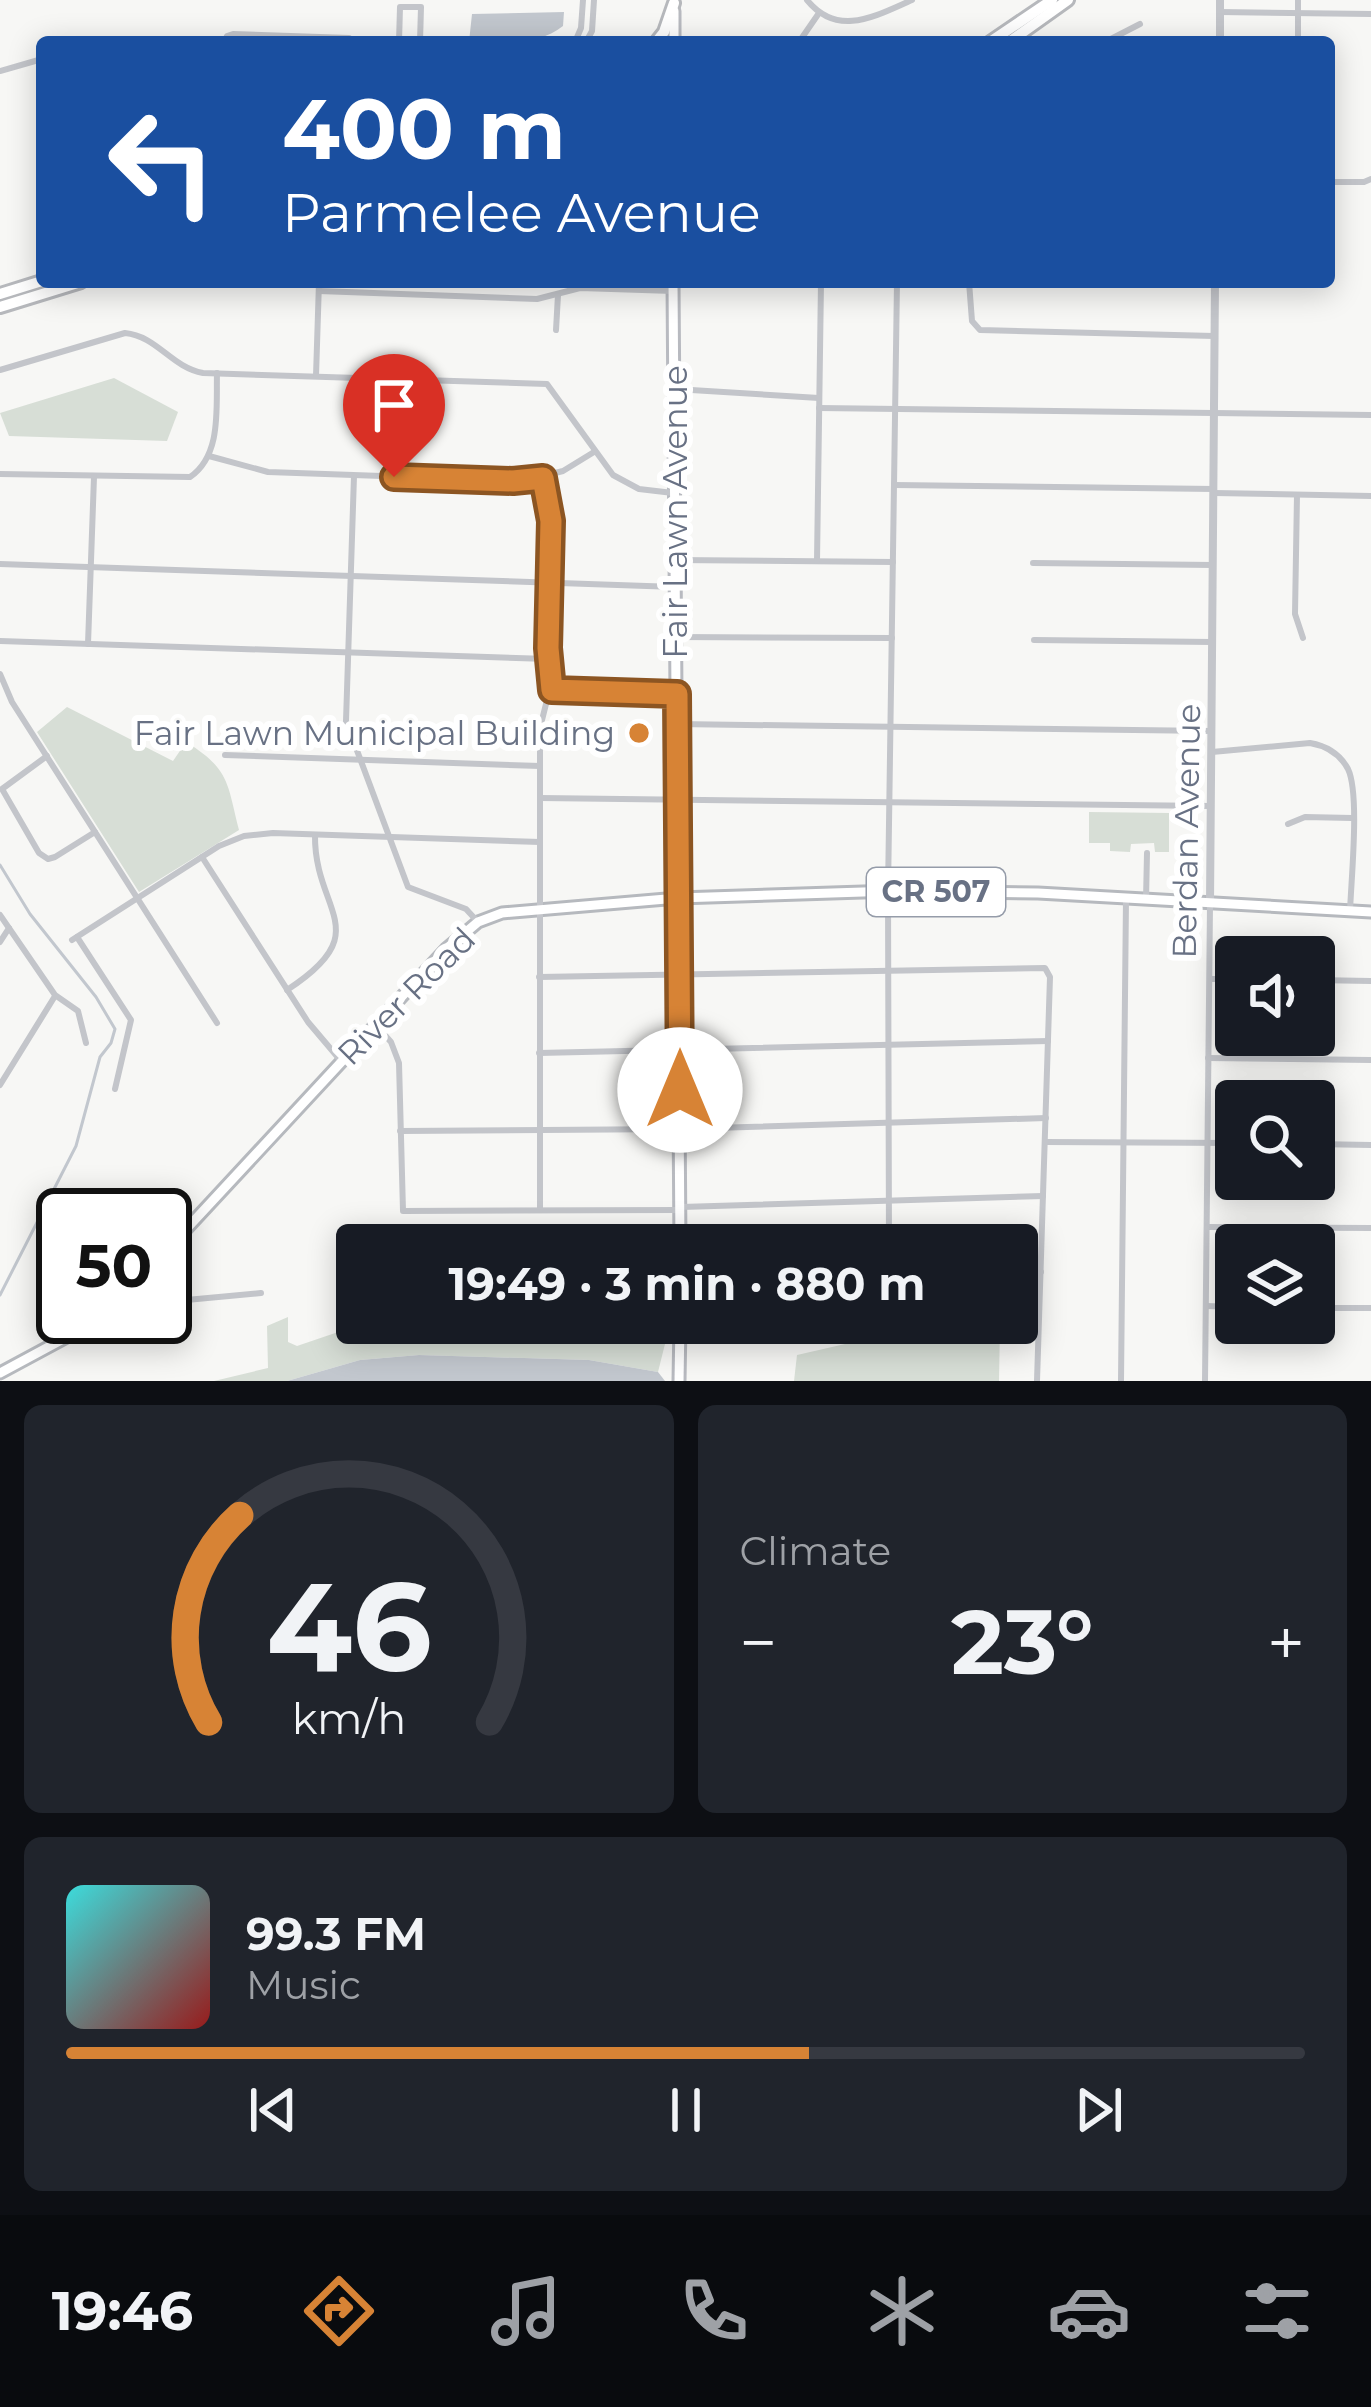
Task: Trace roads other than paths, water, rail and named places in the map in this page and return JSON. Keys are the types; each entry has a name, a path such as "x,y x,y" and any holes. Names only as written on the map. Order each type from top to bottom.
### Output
{"highway":[{"path":"1000,36 1069,0"},
{"path":"661,36 674,2"},
{"path":"1016,36 1052,6"},
{"path":"0,294 36,283"},
{"path":"0,307 62,288"}],"main road":[{"path":"674,2 674,36"},
{"name":"Fair Lawn Avenue","path":"673,288 680,1224"},
{"name":"River Road","path":"192,1223 446,949 478,922 514,910 678,898 888,891 1371,912"},
{"path":"0,1373 54,1344"},
{"path":"679,1344 679,1381"}],"street":[{"path":"578,36 583,0"},
{"path":"589,36 594,0"},
{"path":"807,0 820,13 851,23 912,0"},
{"path":"1220,0 1220,36"},
{"path":"1298,0 1298,36"},
{"path":"399,36 400,7 421,8 420,36"},
{"path":"1220,12 1371,14"},
{"path":"803,36 820,13"},
{"path":"1117,36 1140,24"},
{"path":"231,36 264,36"},
{"path":"0,71 36,60"},
{"path":"1335,182 1371,179"},
{"path":"316,376 319,288"},
{"path":"355,288 537,298 580,288"},
{"path":"817,561 821,288"},
{"path":"890,1224 888,891 897,288"},
{"path":"970,288 976,328 1037,334 1214,336"},
{"name":"Berdan Avenue","path":"1205,1381 1215,288"},
{"path":"556,330 558,295"},
{"path":"0,370 125,333 149,340 179,366 217,374 551,386 562,408 614,475 629,485 673,493"},
{"path":"0,474 184,479 201,469 209,456 217,374"},
{"path":"675,389 895,409 1371,415"},
{"path":"209,456 268,472 513,481 543,478 594,452"},
{"path":"354,476 346,721 408,887 466,909 478,922"},
{"path":"88,644 94,477"},
{"path":"540,1210 541,721 552,690 548,658 551,521 543,478"},
{"path":"894,485 1371,496"},
{"path":"1297,495 1295,614 1303,638"},
{"path":"675,560 893,562"},
{"path":"1033,563 1213,565"},
{"path":"0,564 676,586"},
{"path":"676,637 892,638"},
{"path":"1034,640 1212,642"},
{"path":"0,641 548,658"},
{"path":"0,674 12,701 218,1023"},
{"path":"552,690 677,694"},
{"path":"677,724 1212,731"},
{"path":"1212,752 1246,752 1302,742 1326,747 1340,758 1350,773 1350,912"},
{"path":"225,755 540,766"},
{"path":"47,756 2,789 4,798 39,853 48,859 95,832"},
{"path":"540,798 1211,806"},
{"path":"1288,824 1305,817 1352,818"},
{"path":"287,989 326,961 336,935 336,919 316,859 315,835"},
{"path":"115,1089 131,1020 75,939 202,857 244,836 540,842"},
{"path":"1146,900 1147,853"},
{"path":"202,857 314,1031 341,1060"},
{"path":"1121,1381 1126,898"},
{"path":"0,915 55,995 79,1011 86,1043"},
{"path":"0,942 9,928"},
{"path":"539,977 1046,968 1050,977 1037,1381"},
{"path":"1208,979 1215,979"},
{"path":"1335,980 1371,980"},
{"path":"0,1084 55,995"},
{"path":"375,1024 398,1057 403,1210 680,1208 1043,1196"},
{"path":"539,1053 1048,1041"},
{"path":"1208,1058 1371,1060"},
{"path":"400,1131 680,1129 1046,1118"},
{"path":"1045,1142 1215,1143"},
{"path":"1335,1144 1371,1145"},
{"path":"1206,1227 1371,1228"},
{"path":"192,1299 261,1293"},
{"path":"1205,1306 1215,1306"},
{"path":"1335,1308 1371,1308"}],"waterway":[{"path":"0,865 115,1029 100,1057 76,1146 0,1295"}],"place":[{"name":"Fair Lawn Municipal Building","path":"639,733"}]}
